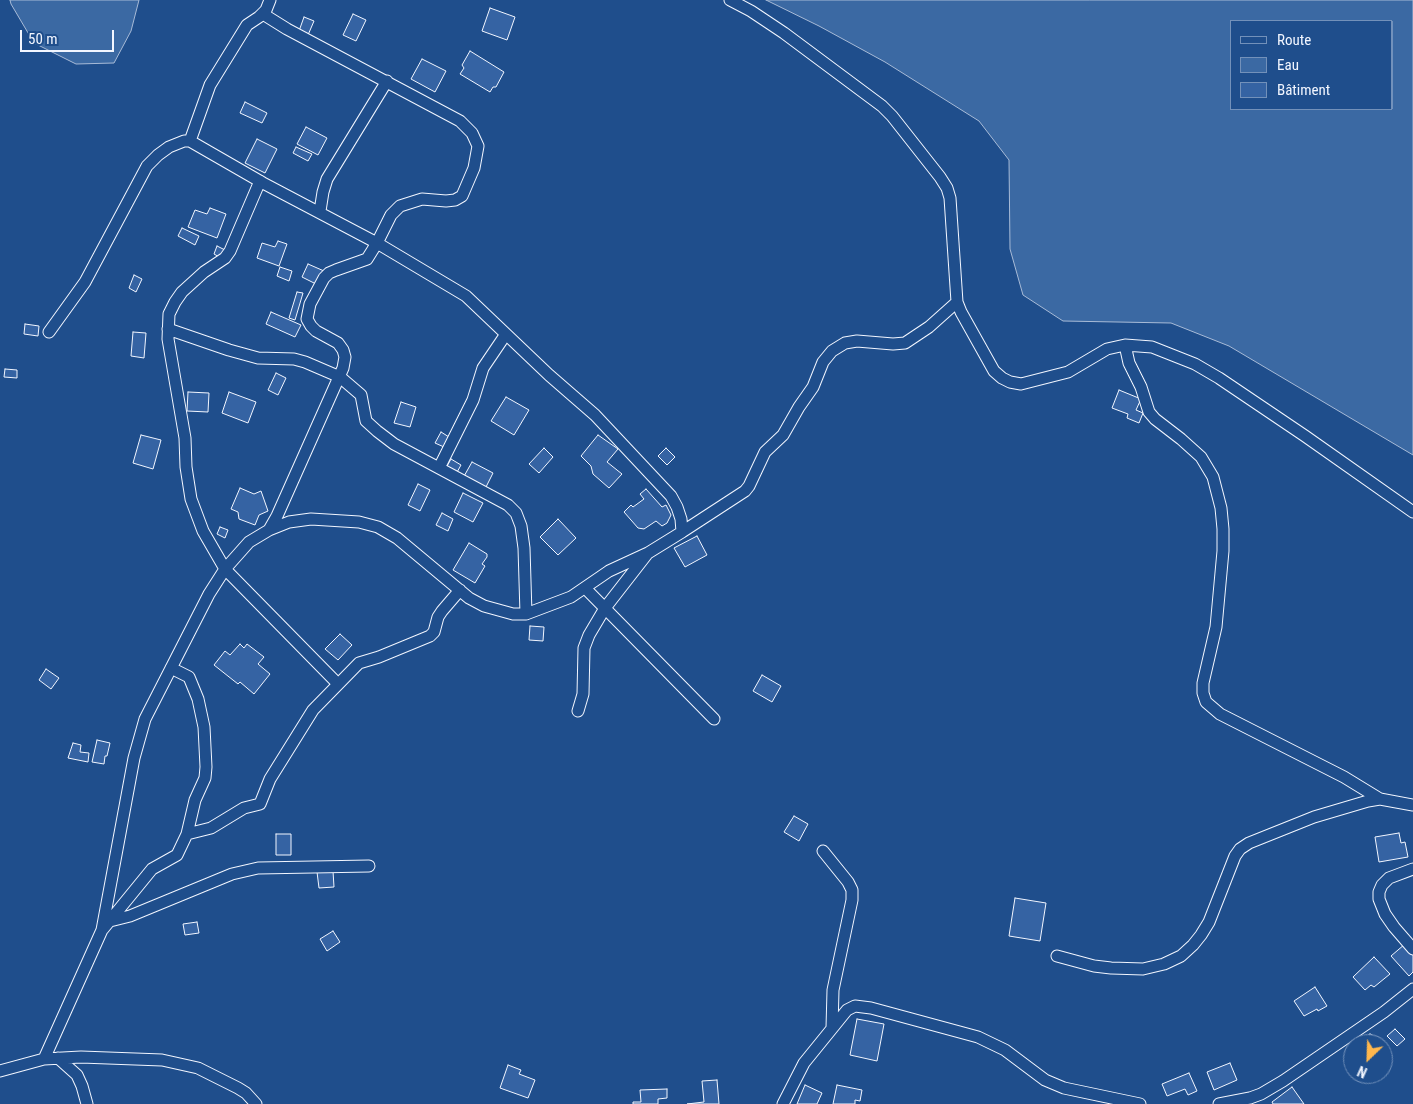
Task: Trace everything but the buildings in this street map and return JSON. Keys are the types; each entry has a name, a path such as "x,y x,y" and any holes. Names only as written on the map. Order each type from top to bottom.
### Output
{"street":[{"path":"190,141 210,85 247,25 263,14 270,0"},
{"path":"730,0 751,11 784,33 882,106 940,177 947,188 950,198 957,302 994,371 1002,378 1020,384 1063,374 1107,349 1125,345 1152,347 1195,364 1305,436 1413,512"},
{"path":"263,14 287,29 460,121 472,133 478,146 474,168 462,196 455,200 446,201 422,199 400,206 391,215 367,260 329,273 324,278 310,304 308,319 316,331 338,344 343,350 345,357 340,378 269,530"},
{"path":"320,211 322,192 327,179 387,81"},
{"path":"48,332 85,282 148,166 169,147 184,141 190,141 260,181 320,211 458,290 595,415 671,496 679,513 682,532"},
{"path":"260,181 230,251 225,258 204,272 182,292 169,314 168,339 185,438 190,499 203,531 225,569 338,684"},
{"path":"106,926 139,738 145,719 209,594 225,569 248,542 269,530 289,522 311,519 359,522 378,527 397,538 460,590 484,606 496,611 526,614 562,601 609,571 648,553 745,491 765,452 783,435 813,387 822,362 832,351 845,343 857,340 893,344 905,343 929,327 957,302"},
{"path":"168,329 258,358 294,359 305,362 340,378 361,395 364,416 369,425 394,444 508,505 516,513 521,526 524,548 526,614"},
{"path":"439,468 473,400 483,368 506,334"},
{"path":"1125,345 1129,363 1142,387 1148,412 1201,457 1213,477 1221,508 1223,551 1216,627 1203,683 1203,693 1206,702 1220,714 1344,777 1380,799 1413,806"},
{"path":"578,711 584,689 584,648 605,608 648,553"},
{"path":"585,588 714,719"},
{"path":"187,834 211,828 244,808 260,804 270,779 313,710 359,663 379,657 430,636 434,632 438,617 460,590"},
{"path":"44,1059 106,926 152,869 177,855 187,834 195,800 205,778 204,727 198,699 189,677 171,668"},
{"path":"1058,956 1094,966 1143,969 1164,964 1181,956 1193,945 1209,922 1235,856 1240,849 1249,843 1314,817 1380,799"},
{"path":"823,851 848,882 852,890 852,900 833,990 832,1028"},
{"path":"106,926 232,874 258,868 369,866"},
{"path":"1413,868 1389,878 1382,885 1378,900 1389,921 1413,948"},
{"path":"1220,1104 1256,1096 1283,1082 1384,1012 1413,989"},
{"path":"783,1104 804,1063 846,1010 855,1006 871,1008 978,1037 1005,1050 1045,1080 1064,1088 1138,1104"},
{"path":"58,1058 77,1075 87,1104"},
{"path":"0,1072 44,1059 58,1058 141,1059 188,1064 238,1088 246,1093 256,1104"}],"water":[{"path":"10,0 139,0 131,31 114,63 76,64 34,43"},
{"path":"766,0 1413,0 1413,455 1229,346 1171,323 1063,321 1023,295 1010,249 1009,160 979,121 885,62"}]}
